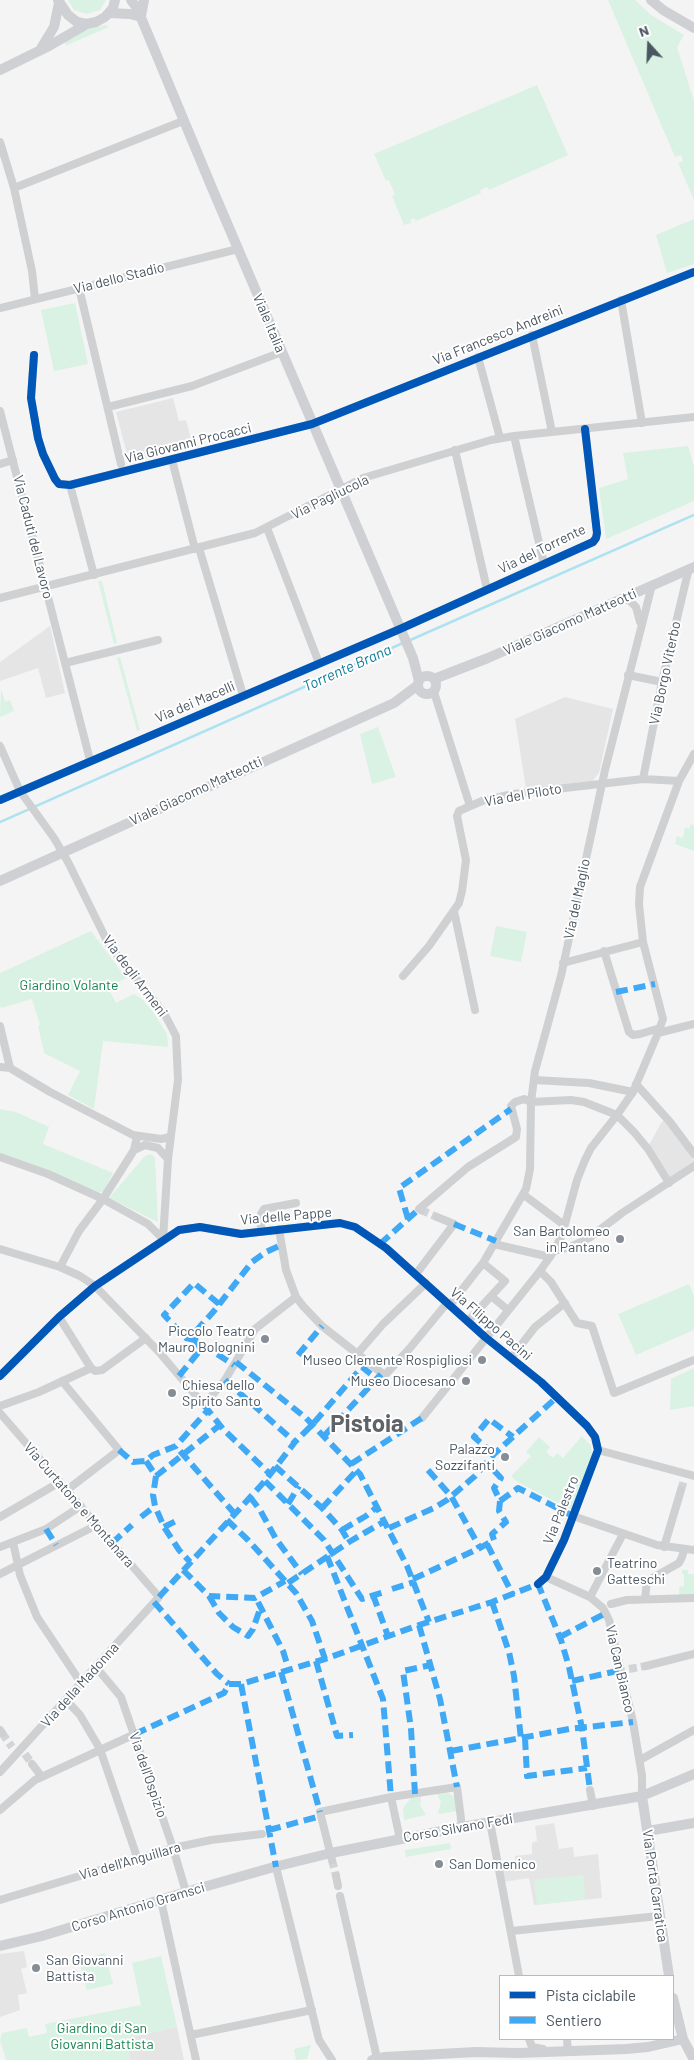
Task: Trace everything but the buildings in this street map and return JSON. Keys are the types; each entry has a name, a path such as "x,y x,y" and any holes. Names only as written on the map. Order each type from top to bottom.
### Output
{"street":[{"path":"0,70 86,24 100,20 109,13 116,0"},
{"name":"Viale Italia","path":"131,0 135,5 312,424 411,653 427,685"},
{"path":"109,13 123,13 140,17 144,0"},
{"path":"651,0 663,10 694,28"},
{"path":"59,1 72,19 86,24"},
{"path":"39,50 54,27 59,1"},
{"path":"14,188 183,121"},
{"path":"0,142 14,188 32,271 35,299"},
{"name":"Via dello Stadio","path":"0,308 238,249"},
{"name":"Via Francesco Andreini","path":"312,424 694,272"},
{"path":"79,288 121,464"},
{"path":"621,300 642,423"},
{"path":"532,335 552,432"},
{"path":"108,407 192,386 282,352"},
{"path":"34,356 31,398 38,438 55,479 59,484 70,485 94,574"},
{"path":"478,357 500,438"},
{"name":"Via Caduti del Lavoro","path":"0,410 90,760"},
{"name":"Via Pagliucola","path":"0,598 197,549 267,528 363,478 500,438 694,417"},
{"name":"Via Giovanni Procacci","path":"70,485 312,424"},
{"name":"Via del Torrente","path":"402,632 593,542 597,536 585,429"},
{"path":"514,436 544,564"},
{"path":"455,450 488,590"},
{"path":"0,464 13,460"},
{"path":"172,460 197,549 243,696"},
{"path":"267,528 319,663"},
{"name":"Viale Giacomo Matteotti","path":"0,881 339,726 394,703 427,685 677,574 691,570"},
{"name":"Via Borgo Viterbo","path":"642,779 662,682 691,570"},
{"name":"Via del Maglio","path":"358,1353 382,1373 387,1373 483,1263 524,1195 530,1169 531,1102 534,1080 563,964 602,783 652,585"},
{"path":"623,599 630,601 636,607 641,627"},
{"name":"Via dei Macelli","path":"0,800 319,663 402,632"},
{"path":"65,663 158,640"},
{"path":"628,675 662,682"},
{"path":"427,685 470,806"},
{"name":"Via degli Armeni","path":"0,746 20,791 62,853 109,944 149,992 173,1028 177,1044 178,1068 168,1159 163,1239"},
{"path":"422,1418 552,1254 565,1223 577,1180 588,1154 635,1088 659,1030 663,1019 643,942 639,904 640,887 679,781 694,754"},
{"name":"Via del Piloto","path":"454,911 462,891 466,860 457,814 470,806 503,796 602,783 642,779 679,781"},
{"path":"403,976 429,946 454,911"},
{"path":"454,911 475,1010"},
{"path":"563,964 604,951 643,942"},
{"path":"604,951 629,1032 633,1035 694,1024"},
{"path":"0,1026 10,1068"},
{"path":"0,1067 10,1068 50,1092 138,1137 170,1137"},
{"path":"534,1080 635,1088 670,1122 694,1154"},
{"path":"420,1210 468,1167 491,1151 515,1138 517,1129 511,1106 524,1098 531,1102 572,1100 592,1104 617,1115 648,1149 669,1183"},
{"path":"60,1267 80,1231 134,1150 138,1137"},
{"path":"134,1150 143,1145 158,1148 168,1159"},
{"path":"0,1157 48,1174 103,1199 148,1224 163,1239"},
{"path":"494,1244 552,1254 578,1244 694,1166"},
{"path":"524,1195 565,1223"},
{"path":"261,1232 261,1214 264,1209 296,1203"},
{"path":"416,1274 454,1224 437,1217"},
{"name":"Via delle Pappe","path":"0,1376 59,1317 95,1286 179,1230 191,1227 233,1233 261,1232 340,1223 355,1228"},
{"name":"Via Filippo Pacini","path":"355,1228 386,1248 485,1337 545,1386 587,1426 595,1437 598,1450"},
{"path":"278,1229 286,1270 296,1297 302,1306 322,1326 358,1353 383,1324 426,1284"},
{"path":"0,1249 60,1267 80,1276 95,1286 146,1338 204,1405 225,1380 254,1329 275,1311 296,1297"},
{"path":"468,1321 504,1281 483,1263"},
{"path":"540,1271 551,1282 577,1324 592,1326 614,1392 694,1360"},
{"path":"491,1296 508,1310"},
{"path":"511,1358 535,1327 565,1303"},
{"path":"59,1317 91,1368 98,1371 146,1338"},
{"path":"0,1406 39,1392 91,1368"},
{"path":"62,1381 119,1450 67,1490"},
{"name":"Via Curtatone e Montanara","path":"0,1412 158,1596"},
{"path":"598,1450 689,1476"},
{"name":"Via Palestro","path":"546,1577 564,1540 598,1450"},
{"path":"0,1518 60,1482"},
{"path":"664,1547 681,1490"},
{"path":"0,1547 46,1529 81,1506"},
{"path":"573,1516 664,1547 694,1550"},
{"path":"0,1574 97,1525"},
{"path":"590,1597 623,1534"},
{"path":"13,1542 26,1592 37,1617 81,1683"},
{"path":"645,1599 647,1582 678,1563 684,1550"},
{"path":"538,1584 546,1577"},
{"name":"Via Can Bianco","path":"546,1577 607,1606 626,1670 640,1760 642,1796"},
{"name":"Via della Madonna","path":"0,1772 158,1596"},
{"path":"607,1606 624,1600 694,1598"},
{"path":"646,1666 694,1654"},
{"name":"Via dell'Ospizio","path":"96,1667 121,1697 160,1808 186,1892"},
{"path":"66,1700 80,1715 100,1749 137,1857"},
{"path":"640,1760 694,1730"},
{"path":"0,1810 26,1787 42,1777 134,1734"},
{"path":"32,1764 42,1777"},
{"name":"Corso Silvano Fedi","path":"276,1867 332,1856 400,1839 642,1796 694,1774"},
{"path":"332,1856 320,1812 391,1797 457,1787 462,1827"},
{"path":"590,1790 593,1806"},
{"name":"Via Porta Carratica","path":"642,1796 669,1975"},
{"path":"391,1797 400,1839"},
{"path":"490,1822 519,1975"},
{"path":"648,1830 694,1823"},
{"name":"Via dell'Anguillara","path":"0,1900 137,1857 211,1840 262,1834"},
{"path":"276,1867 319,2040 332,2060"},
{"name":"Corso Antonio Gramsci","path":"0,1946 51,1934 160,1903 170,1897 186,1892 276,1867"},
{"path":"336,1876 338,1886"},
{"path":"340,1896 375,2059 476,2052 568,2052 648,2047 683,2039"},
{"path":"160,1903 196,2060"},
{"path":"511,1930 659,1916"},
{"path":"674,2002 683,2039 694,2060"},
{"path":"191,2035 312,2010"},
{"path":"680,2028 694,2042"},
{"path":"529,2040 532,2047 554,2052"},
{"path":"567,2040 568,2052"}],"shaded area":[{"path":"173,398 179,421 186,420 193,446 129,462 116,412"},
{"path":"50,626 65,693 46,698 38,668 0,681 0,662"},
{"path":"565,697 613,709 599,773 592,781 526,789 515,719"},
{"path":"666,1119 694,1160 694,1164 670,1180 649,1145 661,1123"},
{"path":"554,1823 559,1849 573,1847 574,1857 598,1854 602,1898 534,1905 529,1878 503,1882 500,1866 516,1864 515,1856 532,1854 532,1843 537,1841 535,1826"},
{"path":"24,1951 27,1967 21,1969 27,1993 18,1995 20,2010 0,2017 0,1954"},
{"path":"177,2027 184,2060 130,2060 126,2038"}],"green space":[{"path":"68,0 106,0 100,10 87,14 74,10"},
{"path":"608,0 635,0 651,15 684,35 677,47 694,101 694,200 678,163 683,161 681,155 675,157"},
{"path":"105,25 109,27 67,45 65,44 66,41 85,30"},
{"path":"537,85 568,155 489,190 487,187 480,190 481,193 416,221 414,218 410,220 411,223 404,225 392,196 395,195 389,180 386,181 374,154"},
{"path":"694,219 694,264 667,273 656,235"},
{"path":"75,303 88,364 54,371 41,310"},
{"path":"688,446 694,467 694,501 606,539 599,488 628,479 623,453"},
{"path":"98,581 102,581 117,643 114,644"},
{"path":"120,657 140,730 137,731 117,658"},
{"path":"1,689 5,702 10,700 14,711 0,717"},
{"path":"378,727 396,777 372,784 360,734"},
{"path":"691,824 694,825 694,851 675,844 677,836 683,838 685,827 689,829"},
{"path":"496,926 527,932 521,962 490,956"},
{"name":"Giardino Volante","path":"91,931 126,978 108,988 116,1003 134,994 143,1000 167,1034 168,1047 103,1041 94,1109 68,1095 80,1071 44,1053 38,1026 40,1025 32,999 1,1008 0,1006 0,973"},
{"path":"0,1109 16,1112 49,1127 43,1144 113,1173 104,1191 98,1193 26,1162 0,1154"},
{"path":"149,1154 154,1156 155,1160 158,1222 109,1198 144,1157"},
{"path":"689,1284 694,1296 694,1330 636,1355 618,1314"},
{"path":"694,1368 694,1406 670,1410 671,1379"},
{"path":"582,1436 591,1446 592,1456 571,1510 518,1482 511,1476 531,1456 526,1452 539,1437 550,1447 546,1452 553,1458 557,1453 563,1458"},
{"path":"682,1570 688,1570 688,1574 694,1574 694,1596 679,1596 679,1587 684,1586"},
{"path":"448,1793 455,1797 457,1811 440,1814 438,1813 441,1802 437,1794"},
{"path":"421,1797 420,1805 426,1815 404,1820 403,1808 411,1798"},
{"path":"450,1843 451,1849 406,1857 405,1850"},
{"path":"583,1875 585,1899 537,1905 534,1880"},
{"path":"105,1953 113,1984 87,1990 79,1960"},
{"name":"Giardino di San Giovanni Battista","path":"161,1956 177,2027 126,2038 130,2060 6,2060 0,2040 2,2033 27,2028 29,2037 47,2033 45,2024 141,2005 132,1963"},
{"path":"311,2045 307,2059 296,2060 294,2049"}],"waterway":[{"name":"Torrente Brana","path":"408,641 694,515"},
{"name":"Torrente Brana","path":"0,822 403,643"}],"tunnel":[{"path":"421,1210 437,1217"},
{"path":"681,1490 684,1480"},
{"path":"629,1669 646,1666"},
{"path":"2,1733 12,1747"},
{"path":"25,1754 32,1764"},
{"path":"332,1860 336,1876"}],"marked path":[{"path":"616,992 655,984"},
{"path":"408,1219 399,1188 511,1109"},
{"path":"380,1244 419,1209"},
{"path":"454,1224 496,1241"},
{"path":"179,1376 201,1349 195,1340 196,1331 252,1262 266,1252 281,1245"},
{"path":"219,1304 194,1283 164,1315 186,1338 195,1340 234,1365"},
{"path":"298,1355 322,1326"},
{"path":"236,1362 306,1418 360,1474 407,1566 429,1622"},
{"path":"159,1597 265,1481 295,1442 362,1367 377,1379"},
{"path":"324,1436 382,1373"},
{"path":"225,1380 295,1442"},
{"path":"389,1528 434,1508 447,1500 475,1476 494,1454 557,1397"},
{"path":"204,1405 223,1429 270,1474"},
{"path":"119,1450 133,1462 146,1461 153,1455 176,1446 208,1410"},
{"path":"351,1464 422,1418"},
{"path":"494,1454 474,1437 489,1419 513,1437"},
{"path":"146,1461 156,1476 220,1425"},
{"path":"180,1451 234,1513"},
{"path":"413,1579 494,1540 492,1534 506,1522 499,1511 500,1501 494,1488 501,1478 487,1463"},
{"path":"275,1466 322,1508 342,1530 349,1542"},
{"path":"322,1508 357,1470"},
{"path":"428,1470 451,1496 480,1548"},
{"path":"156,1476 153,1495 155,1506 164,1527 179,1550 190,1562"},
{"path":"265,1481 324,1540 362,1599 384,1592"},
{"path":"288,1504 299,1486"},
{"path":"500,1501 518,1488 573,1516"},
{"path":"250,1497 260,1510 276,1539 302,1574"},
{"path":"141,1517 155,1506"},
{"path":"342,1530 377,1507"},
{"path":"164,1527 178,1520"},
{"path":"227,1520 248,1540 296,1593 312,1621 325,1659"},
{"path":"288,1583 349,1542 385,1521"},
{"path":"112,1543 132,1525"},
{"path":"46,1529 56,1545"},
{"path":"487,1544 513,1595"},
{"path":"327,1556 383,1699 391,1797"},
{"path":"183,1570 209,1596 255,1598 285,1581"},
{"path":"392,1589 414,1582"},
{"path":"229,1684 241,1684 325,1659 419,1625 492,1602 538,1584 561,1640 569,1667 582,1728 590,1790"},
{"path":"373,1595 388,1636"},
{"path":"209,1596 219,1613 233,1627 248,1636 253,1629 261,1606"},
{"path":"154,1602 217,1674 229,1684"},
{"path":"258,1602 283,1651 289,1670"},
{"path":"492,1602 509,1652 514,1676 521,1739"},
{"path":"560,1637 606,1613"},
{"path":"419,1625 440,1699 457,1787"},
{"path":"316,1661 337,1736 353,1735"},
{"path":"415,1794 411,1729 403,1671 431,1665"},
{"path":"572,1681 622,1670"},
{"path":"281,1672 320,1812"},
{"path":"135,1734 224,1693 229,1684"},
{"path":"241,1684 276,1867"},
{"path":"451,1751 569,1729 633,1722"},
{"path":"525,1738 527,1776 587,1768"},
{"path":"269,1830 321,1816"}],"cycle path":[{"path":"34,355 31,398 38,438 43,454 55,479 59,484 70,485 312,424 694,272"},
{"path":"0,800 400,629 593,542 597,533 585,429"},
{"path":"0,1376 59,1317 95,1286 179,1230 200,1227 241,1234 340,1223 355,1227 386,1248 485,1337 541,1382 587,1426 595,1437 598,1450 564,1540 546,1577 538,1584"}],"place":[{"name":"San Bartolomeo in Pantano","path":"620,1239"},
{"name":"Piccolo Teatro Mauro Bolognini","path":"265,1339"},
{"name":"Museo Clemente Rospigliosi","path":"482,1360"},
{"name":"Museo Diocesano","path":"466,1381"},
{"name":"Chiesa dello Spirito Santo","path":"172,1393"},
{"name":"Palazzo Sozzifanti","path":"505,1457"},
{"name":"Teatrino Gatteschi","path":"597,1571"},
{"name":"San Domenico","path":"439,1864"},
{"name":"San Giovanni Battista","path":"36,1968"}],"district":[{"name":"Pistoia","path":"367,1424"}]}
